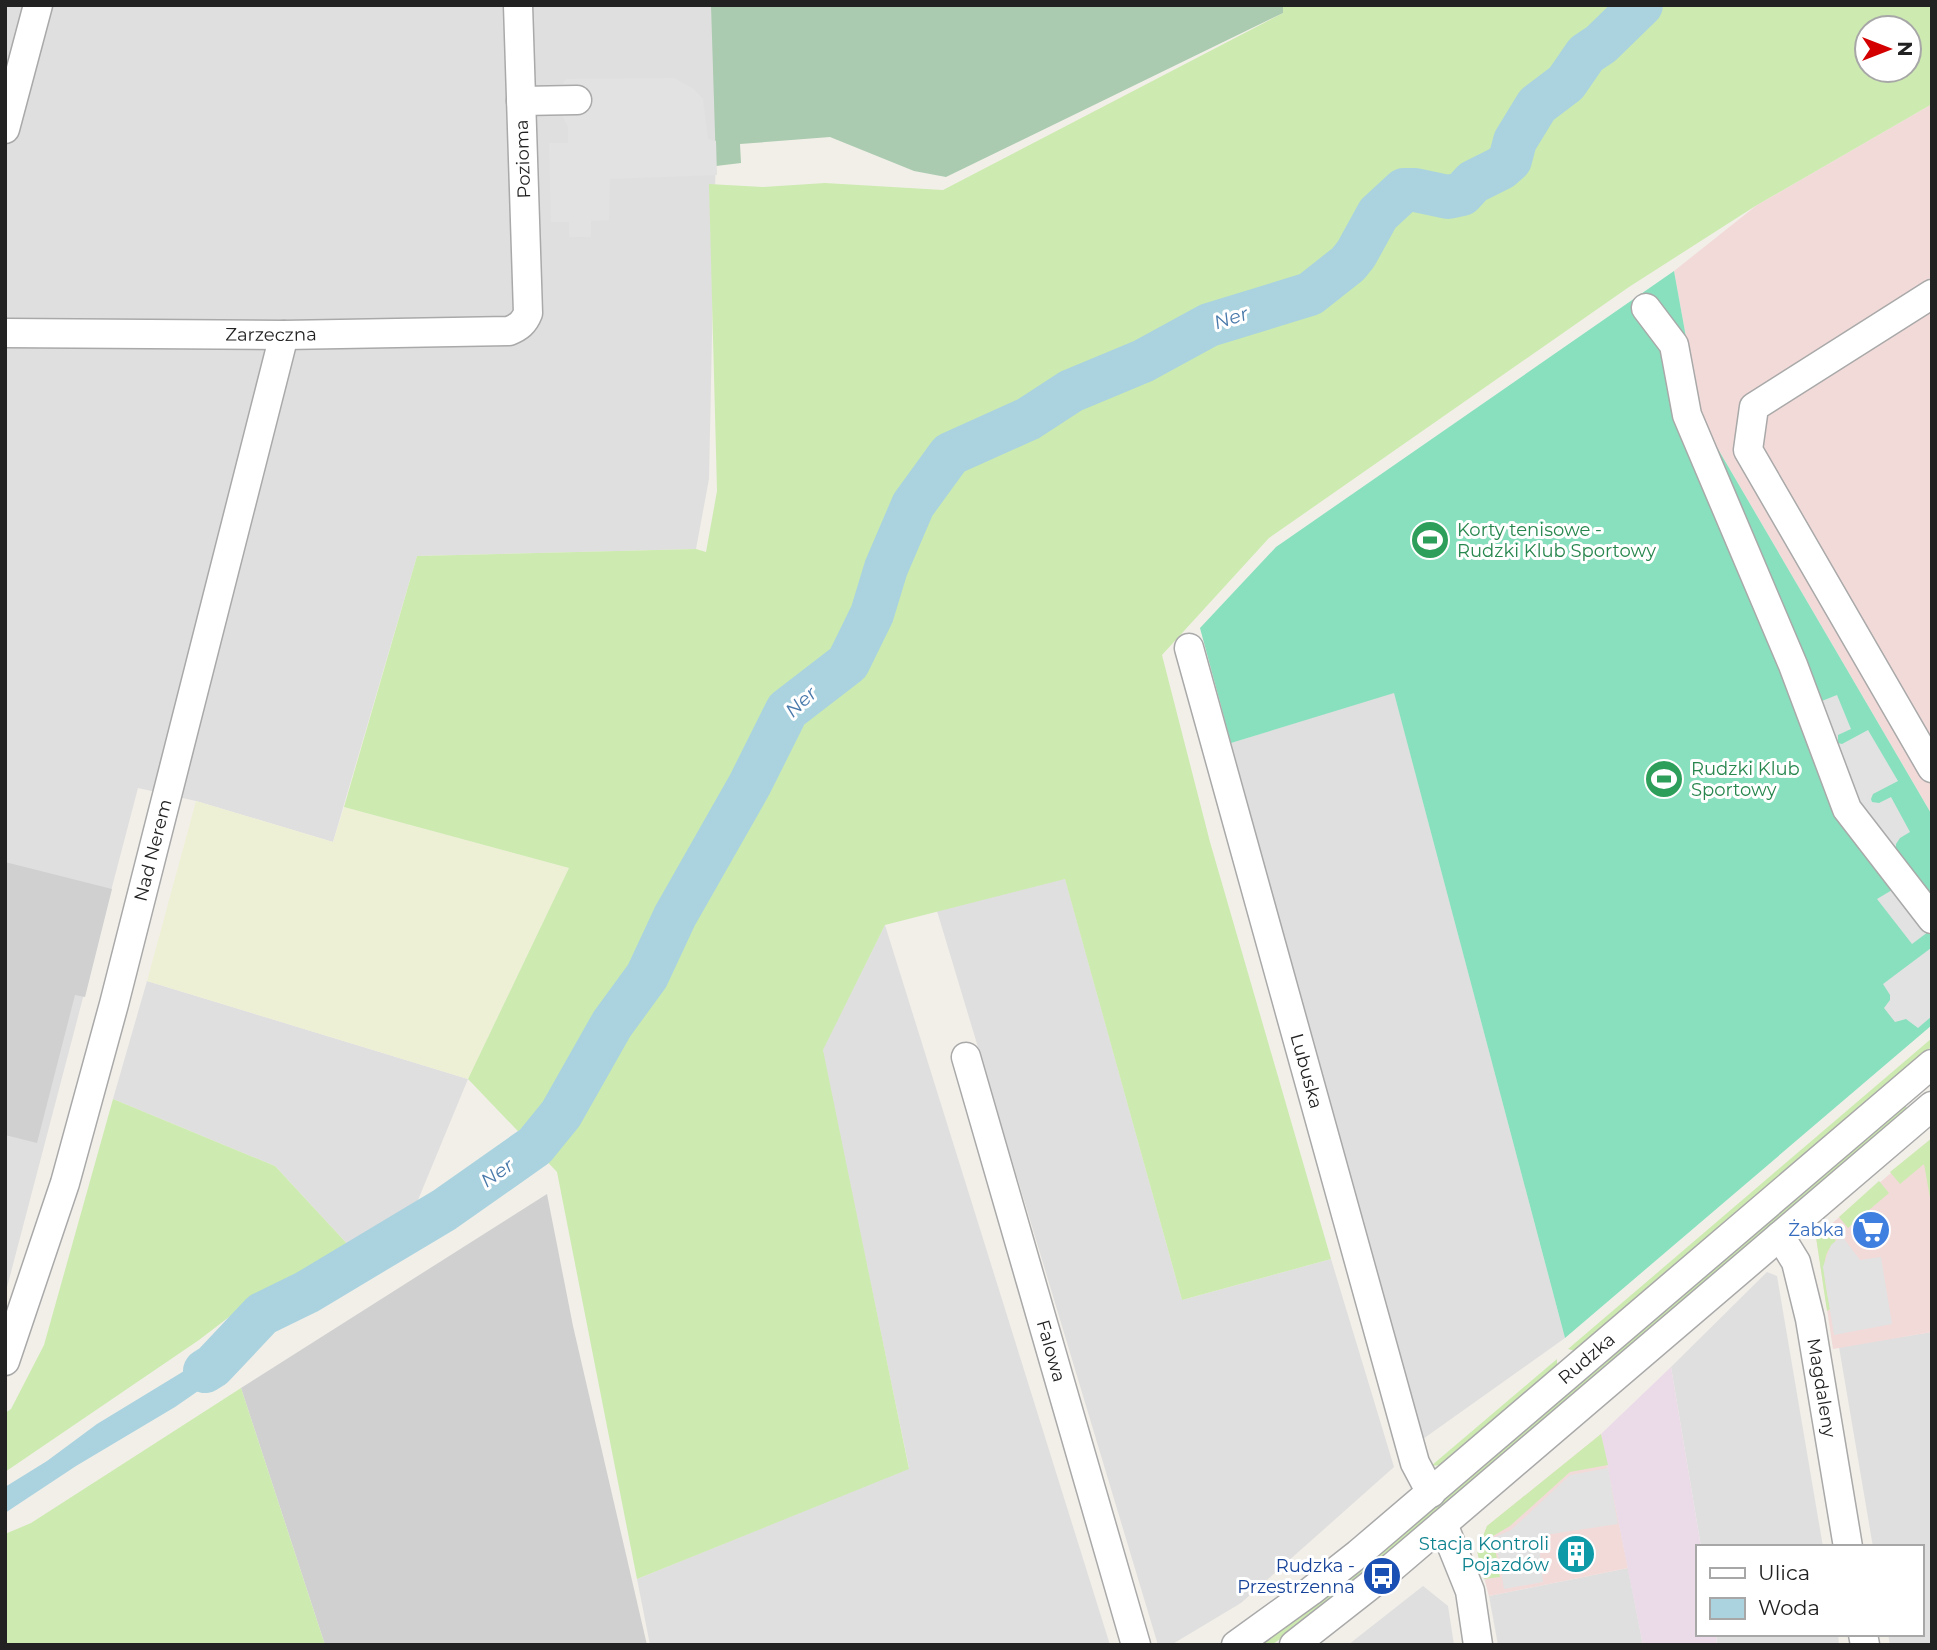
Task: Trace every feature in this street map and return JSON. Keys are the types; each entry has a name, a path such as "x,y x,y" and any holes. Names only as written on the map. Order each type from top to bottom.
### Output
{"street":[{"path":"5,128 38,5"},
{"name":"Pozioma","path":"518,5 528,313"},
{"path":"521,101 577,100"},
{"path":"1932,294 1754,407 1748,450 1932,768"},
{"path":"1646,308 1674,345 1687,415 1793,665 1847,809 1932,919"},
{"name":"Zarzeczna","path":"5,333 284,335 509,331 524,322 528,313"},
{"name":"Nad Nerem","path":"5,1361 65,1182 107,1028 284,335"},
{"name":"Lubuska","path":"1189,648 1415,1463 1431,1493"},
{"name":"Falowa","path":"966,1057 1136,1645"},
{"name":"Rudzka","path":"1236,1645 1311,1591 1431,1493 1932,1064"},
{"name":"Rudzka","path":"1294,1645 1443,1524 1932,1106"},
{"name":"Magdaleny","path":"1780,1236 1796,1262 1810,1320 1848,1545"},
{"path":"1443,1524 1470,1591 1478,1645"}],"shaded area":[{"path":"5,5 712,5 716,144 709,479 696,549 417,556 333,842 196,801 138,788 5,1295"},
{"path":"674,78 694,89 703,99 708,139 716,141 717,175 610,179 609,220 591,221 591,237 569,237 569,222 551,222 549,143 568,143 568,127 562,115 555,112 537,114 533,118 537,90 559,90 566,79"},
{"path":"1932,104 1932,815 1701,420 1674,271 1757,205"},
{"path":"1394,692 1565,1338 1423,1439 1231,743"},
{"path":"1837,695 1851,729 1838,735 1838,743 1842,744 1868,730 1898,781 1873,794 1871,799 1872,802 1879,803 1891,797 1910,832 1896,844 1895,857 1932,929 1912,944 1877,899 1892,890 1804,708"},
{"path":"5,862 112,889 85,997 75,995 37,1143 5,1135"},
{"path":"1065,878 1182,1300 1331,1259 1394,1467 1241,1603 1171,1645 1158,1645 937,911"},
{"path":"885,925 1110,1645 650,1645 637,1579 909,1468 822,1050"},
{"path":"1931,948 1932,1016 1918,1028 1906,1019 1895,1022 1884,1008 1890,995 1883,984"},
{"path":"147,981 468,1079 418,1200 351,1248 275,1166 113,1099"},
{"path":"1932,1138 1932,1332 1833,1349 1816,1237"},
{"path":"547,1194 573,1326 647,1645 325,1645 241,1388"},
{"path":"1842,1236 1860,1260 1881,1257 1892,1324 1834,1335 1823,1267 1831,1245"},
{"path":"1767,1272 1777,1276 1823,1545 1701,1545 1671,1367"},
{"path":"1932,1332 1932,1645 1890,1645 1888,1636 1923,1636 1923,1545 1873,1545 1839,1347"},
{"path":"1671,1367 1701,1545 1696,1545 1696,1636 1716,1636 1717,1645 1643,1645 1601,1434"},
{"path":"1601,1434 1628,1568 1489,1596 1477,1551 1487,1526"},
{"path":"1608,1468 1618,1524 1538,1536 1543,1582 1504,1589 1495,1537 1511,1530 1570,1475"},
{"path":"1628,1568 1643,1645 1498,1645 1489,1596"},
{"path":"1423,1586 1448,1606 1454,1645 1348,1645"},
{"path":"1716,1636 1838,1636 1839,1645 1717,1645"}],"green space":[{"path":"711,5 1283,5 1283,13 946,177 914,171 830,137 740,144 741,163 716,166"},
{"path":"1283,5 1932,5 1932,104 1757,205 1629,287 1269,538 1162,655 1210,842 1331,1259 1182,1300 1065,879 885,925 823,1050 909,1469 637,1579 557,1172 468,1079 569,868 344,807 417,556 696,549 706,552 717,491 709,184 763,187 825,183 943,190 1283,13"},
{"name":"Rudzki Klub Sportowy","path":"1674,271 1701,420 1932,815 1932,1025 1565,1338 1394,693 1231,743 1200,628 1276,547"},
{"path":"196,801 333,842 344,807 569,868 468,1079 147,981"},
{"path":"1932,1038 1932,1046 1575,1351 1568,1349"},
{"path":"113,1099 275,1166 351,1248 250,1301 199,1340 5,1472 5,1413 11,1409 44,1345"},
{"path":"1905,1105 1908,1110 1373,1568 1272,1645 1260,1645"},
{"path":"1932,1138 1932,1209 1924,1164 1900,1184 1890,1172"},
{"path":"1879,1181 1889,1193 1848,1228 1839,1217"},
{"path":"1831,1223 1835,1227 1829,1232 1836,1241 1826,1255 1824,1273 1830,1309 1827,1311 1816,1237"},
{"path":"1557,1359 1557,1366 1441,1465 1431,1466"},
{"path":"241,1388 325,1645 5,1645 5,1534 31,1523"},
{"path":"1601,1434 1608,1465 1570,1472 1510,1526 1493,1536 1500,1577 1484,1579 1477,1551 1487,1526"}],"water":[{"path":"247,1326 254,1343 227,1371 175,1407 76,1466 5,1513 5,1487 47,1461 97,1424 212,1354"}],"waterway":[{"name":"Ner","path":"205,1371 213,1366 262,1314 307,1292 444,1210 535,1146 561,1114 612,1024 647,976 675,916 750,784 787,710 848,663 872,614 886,568 913,505 950,454 1028,419 1071,391 1143,361 1209,325 1310,294 1348,264 1378,214 1404,190 1448,197 1462,194 1473,182 1501,168 1510,160 1515,141 1537,105 1566,83 1586,54 1601,44 1641,5"}],"place":[{"name":"Korty tenisowe - Rudzki Klub Sportowy","path":"1430,540"},
{"name":"Rudzki Klub Sportowy","path":"1664,779"},
{"name":"Żabka","path":"1871,1230"},
{"name":"Stacja Kontroli Pojazdów","path":"1576,1554"},
{"name":"Rudzka - Przestrzenna","path":"1382,1576"}]}
